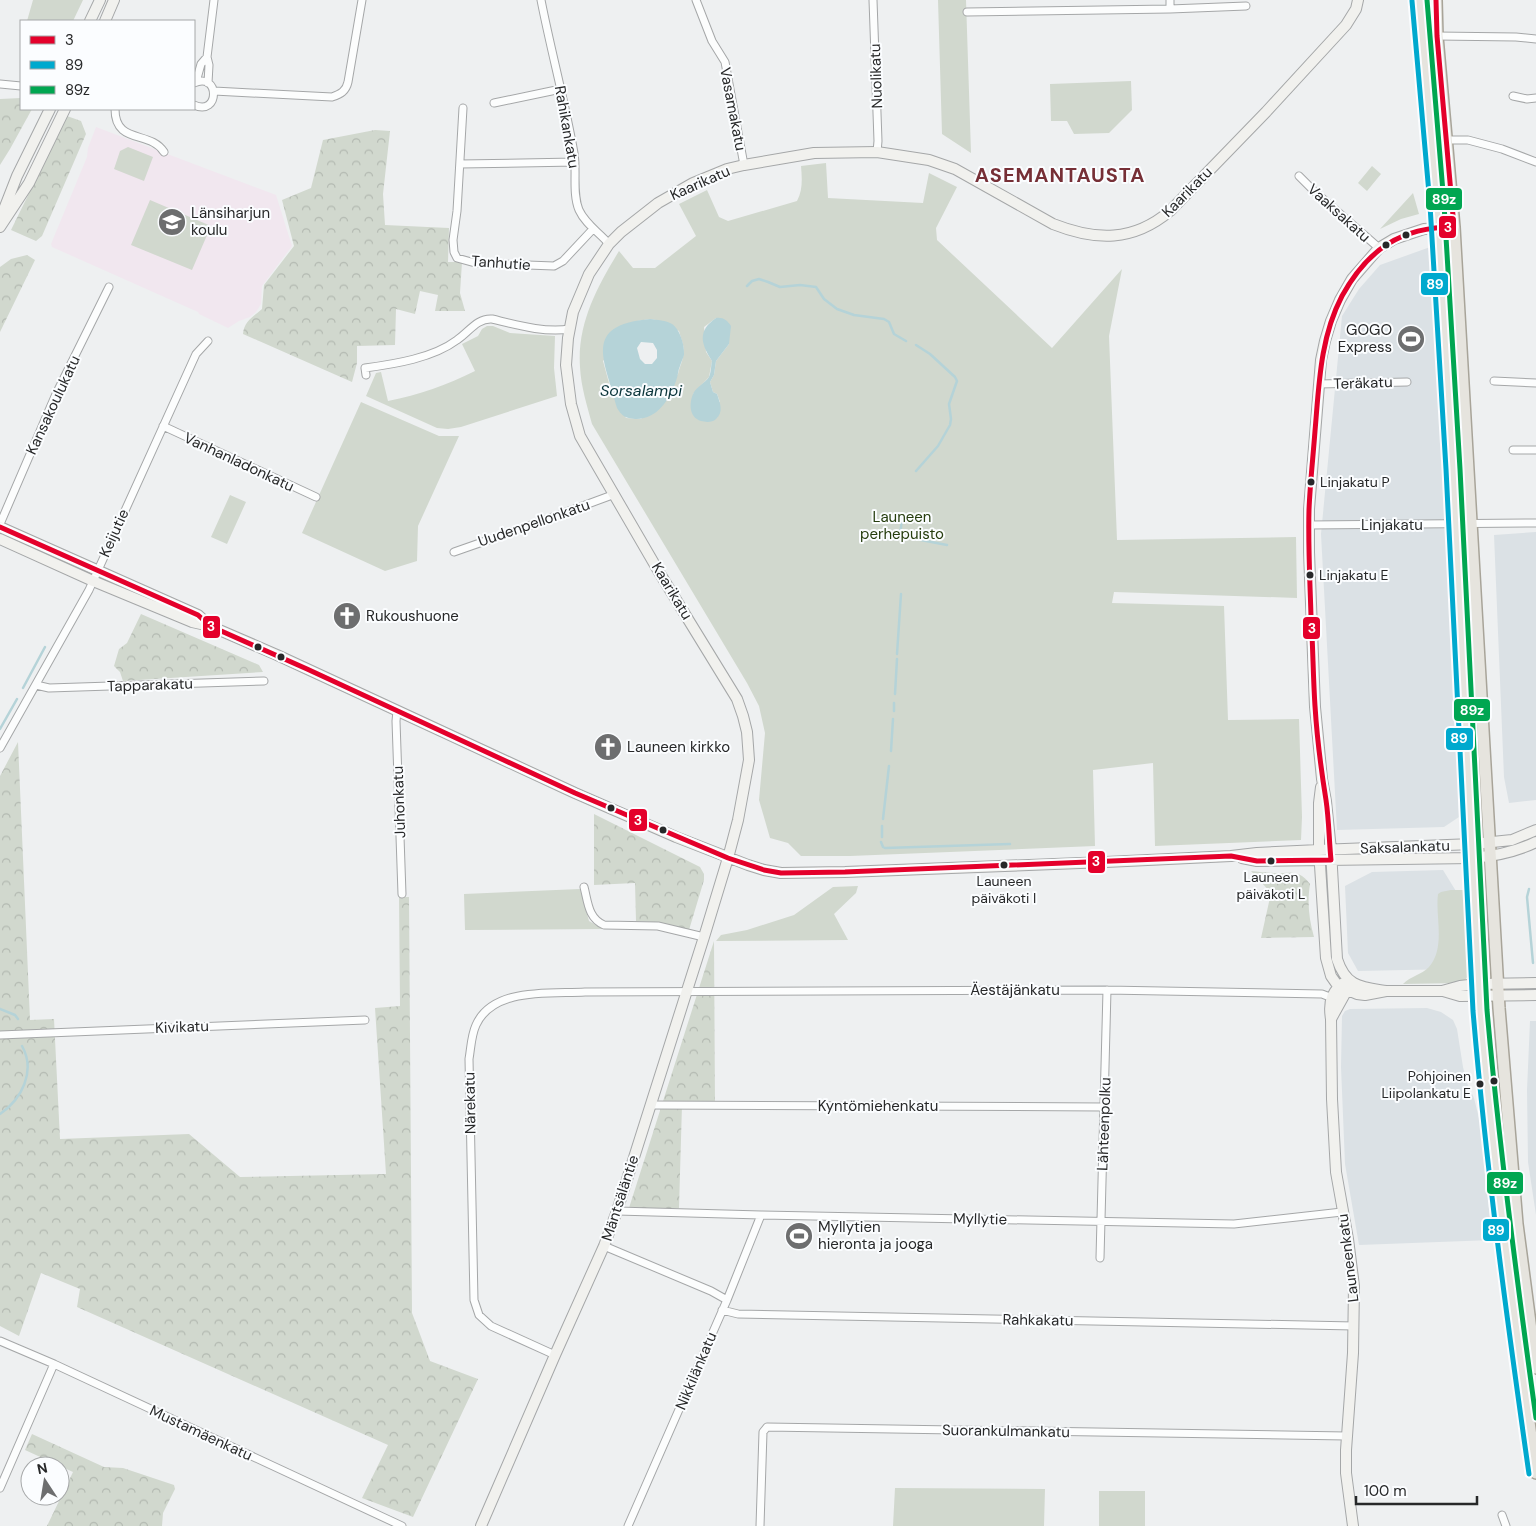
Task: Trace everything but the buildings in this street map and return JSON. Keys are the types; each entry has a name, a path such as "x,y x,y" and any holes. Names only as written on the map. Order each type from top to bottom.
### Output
{"main road":[{"path":"1419,0 1432,140 1456,524 1479,990 1487,1090 1504,1239 1536,1473"},
{"path":"1436,0 1437,36 1454,228 1498,984 1517,1224 1536,1368"}],"street":[{"path":"90,20 100,0"},
{"path":"105,20 114,0"},
{"path":"208,83 209,65 207,56 214,0"},
{"path":"214,91 332,97 340,94 346,88 348,82 362,0"},
{"name":"Rahikankatu","path":"541,0 575,162 578,208 585,220 609,244"},
{"name":"Vasamakatu","path":"696,0 712,41 725,62 744,164"},
{"name":"Nuolikatu","path":"873,0 877,152"},
{"path":"1170,0 1170,9"},
{"name":"Kaarikatu","path":"728,858 749,760 744,716 737,699 659,572 587,449 580,436 570,404 566,365 573,312 589,274 609,244 620,232 658,203 693,183 744,164 814,153 877,152 928,160 955,169 1053,224 1080,234 1108,236 1142,229 1170,211 1260,118 1346,25 1356,9 1358,0"},
{"path":"967,12 1246,6"},
{"path":"1437,36 1536,39"},
{"path":"195,105 203,107 213,100 214,91 208,83 202,81 195,82 207,56"},
{"path":"0,84 20,86"},
{"path":"494,103 561,89"},
{"path":"1513,96 1527,99 1536,98"},
{"name":"Tanhutie","path":"463,108 457,211 453,240 454,252 457,258 475,263 554,266 563,261 593,229"},
{"path":"0,220 17,176 50,110"},
{"path":"0,227 29,183 65,110"},
{"path":"116,110 117,124 123,131 154,143 161,147 164,152"},
{"path":"1432,140 1468,140 1502,149 1536,162"},
{"path":"460,164 575,162"},
{"name":"Vaaksakatu","path":"1299,176 1379,248"},
{"path":"1344,986 1337,959 1331,855 1315,707 1309,526 1319,384 1325,340 1331,321 1352,279 1379,248 1411,232 1424,229 1454,228"},
{"name":"Kansakoulukatu","path":"0,525 56,394 109,287"},
{"path":"366,374 365,368 390,365 439,350 456,341 480,321 486,319 540,329 570,329"},
{"name":"Keijutie","path":"0,748 93,581 196,354 208,341"},
{"path":"1494,381 1536,383"},
{"name":"Teräkatu","path":"1319,384 1407,382"},
{"name":"Vanhanladonkatu","path":"163,426 316,497"},
{"path":"1513,450 1536,450"},
{"name":"Uudenpellonkatu","path":"454,552 615,494"},
{"name":"Linjakatu","path":"1309,526 1536,523"},
{"path":"0,525 198,616 210,626"},
{"path":"0,539 93,581 192,622 210,626 307,669 575,794 728,858 764,870 790,873 845,872 1231,856 1257,853 1331,855"},
{"name":"Tapparakatu","path":"36,685 56,688 264,681"},
{"name":"Juhonkatu","path":"397,711 402,894"},
{"path":"1322,779 1319,802 1319,855 1326,958 1331,976 1344,986 1358,986 1386,991 1442,991 1460,986 1499,996 1536,994"},
{"name":"Saksalankatu","path":"1331,855 1490,843 1512,840 1536,830"},
{"name":"Saksalankatu","path":"1331,855 1490,857 1515,851 1536,842"},
{"name":"Mäntsäläntie","path":"481,1526 604,1246 617,1211 728,858"},
{"path":"584,887 589,909 592,916 599,923 604,925 658,926 704,937"},
{"path":"1479,990 1498,984 1536,983"},
{"name":"Launeenkatu","path":"1344,986 1330,1011 1336,1172 1354,1286 1354,1326 1346,1436 1346,1473 1353,1526"},
{"name":"Äestäjänkatu","path":"686,992 1107,990 1322,994 1336,1000"},
{"name":"Lähteenpolku","path":"1100,1258 1107,990"},
{"name":"Närekatu","path":"555,1355 491,1326 479,1315 476,1308 473,1291 470,1059 472,1038 476,1024 486,1012 499,1002 520,995 583,992 686,992"},
{"name":"Kivikatu","path":"0,1035 365,1020"},
{"name":"Kyntömiehenkatu","path":"651,1105 1104,1106"},
{"name":"Myllytie","path":"617,1211 1234,1224 1342,1212"},
{"name":"Nikkilänkatu","path":"628,1526 727,1300 761,1215"},
{"path":"604,1246 711,1291 727,1300"},
{"name":"Rahkakatu","path":"722,1310 738,1314 1354,1326"},
{"name":"Mustamäenkatu","path":"0,1340 402,1526"},
{"path":"0,1488 54,1364"},
{"name":"Suorankulmankatu","path":"760,1526 763,1432 767,1427 1346,1436"},
{"path":"1502,1515 1506,1526"}],"shaded area":[{"name":"Länsiharjun koulu","path":"96,127 276,195 292,246 262,286 261,304 256,312 228,328 198,312 52,247 51,244 87,157 88,148"},
{"path":"1433,246 1451,495 1459,817 1444,827 1337,830 1321,534 1342,316 1359,289 1380,265"},
{"path":"1536,532 1536,800 1509,803 1504,777 1494,535"},
{"path":"1443,870 1459,896 1454,969 1358,971 1348,953 1345,886 1372,872"},
{"path":"1427,1008 1441,1012 1453,1020 1457,1029 1463,1067 1481,1126 1492,1240 1359,1245 1345,1164 1341,1067 1342,1016 1345,1011 1350,1009"},
{"path":"1530,1021 1536,1021 1536,1215 1528,1162 1527,1090"}],"green space":[{"path":"33,0 83,0 73,20 27,20"},
{"path":"938,0 966,0 971,153 942,134"},
{"path":"1131,81 1132,110 1109,133 1074,134 1067,121 1051,121 1050,84"},
{"path":"20,98 20,110 31,110 0,165 0,99"},
{"path":"67,116 81,121 86,134 42,236 36,241 11,230"},
{"path":"375,130 390,131 383,194 385,225 449,228 448,262 462,262 460,293 465,311 435,311 438,295 420,291 415,314 396,309 395,345 357,346 357,363 352,382 243,334 247,322 262,309 264,285 294,246 282,200 311,188 323,140"},
{"path":"128,147 153,157 144,181 114,169 120,151"},
{"name":"Launeen perhepuisto","path":"826,163 828,198 923,203 929,173 957,187 936,228 937,240 1052,348 1122,269 1109,336 1117,540 1296,537 1297,598 1114,592 1112,603 1224,606 1228,720 1299,719 1301,840 1155,846 1153,763 1093,770 1095,846 850,856 801,856 788,843 770,838 759,800 765,733 759,706 592,424 584,396 580,351 585,321 590,306 603,278 619,251 633,268 655,268 696,236 679,204 707,190 719,217 728,221 797,201 801,188 801,166","holes":["716,318 729,344 716,361 714,375 710,382 713,392 717,394 720,402 693,394 709,377 712,361 706,352 704,327","650,319 679,331 684,347 683,359 678,374 641,419 626,418 609,383 603,361 637,321"]},
{"path":"1372,166 1381,174 1367,191 1358,183"},
{"path":"1413,193 1419,214 1401,219 1380,229"},
{"path":"150,200 211,226 192,270 131,245"},
{"path":"27,255 35,260 0,332 0,267 11,259"},
{"path":"487,326 493,326 510,333 555,336 554,368 557,396 461,427 448,429 437,428 366,396 376,373 381,372 388,401 433,389 475,371 462,344 478,336 482,329"},
{"path":"361,402 439,436 459,436 418,526 417,561 385,571 302,533"},
{"path":"230,495 246,502 227,544 211,537"},
{"path":"141,614 259,665 263,672 123,681 120,672 114,666 119,649 127,643"},
{"path":"18,742 30,1020 54,1019 60,1139 189,1134 240,1177 386,1174 375,1008 400,1006 399,897 409,897 412,1313 430,1361 478,1379 413,1517 362,1498 388,1445 77,1307 80,1289 41,1273 19,1336 0,1326 0,776"},
{"path":"594,814 700,867 704,874 704,880 689,930 653,922 636,921 635,883 594,885"},
{"path":"1251,871 1295,873 1303,876 1310,884 1309,911 1314,937 1261,938 1271,893"},
{"path":"858,886 856,893 834,914 848,940 716,941 721,935 747,930 794,915 833,887"},
{"path":"580,889 589,921 603,929 465,930 464,894"},
{"path":"1451,890 1463,890 1468,896 1472,968 1466,979 1460,983 1403,984 1426,970 1434,959 1439,941 1438,894"},
{"path":"714,941 715,1104 682,1105 679,1208 629,1208"},
{"path":"32,1434 104,1467 123,1468 174,1485 175,1489 163,1513 162,1526 47,1526 57,1506 70,1506 70,1478 73,1472 70,1471 70,1456 38,1456 25,1450"},
{"path":"895,1488 1045,1489 1044,1526 893,1526"},
{"path":"1099,1491 1145,1491 1145,1526 1099,1526"}],"water":[{"path":"716,318 725,319 731,326 729,344 716,361 714,375 710,382 713,392 717,394 721,407 720,413 711,422 704,422 694,417 691,410 691,402 694,392 710,375 712,361 703,343 703,333"},
{"name":"Sorsalampi","path":"650,319 670,323 675,326 684,347 684,355 676,381 662,407 650,416 635,419 624,416 617,408 604,361 603,348 606,338 614,329 628,323","holes":["641,342 653,343 657,350 657,358 652,364 645,364 640,359 637,348"]}],"waterway":[{"path":"747,286 752,281 759,279 780,287 800,285 816,287 824,299 837,309 854,315 884,319 889,322 894,334 906,341"},
{"path":"916,345 930,354 957,381 949,404 950,425 938,446 916,471"},
{"path":"900,536 902,518"},
{"path":"900,536 947,545"},
{"path":"897,654 901,594"},
{"path":"23,688 45,647"},
{"path":"895,694 897,659"},
{"path":"0,729 17,699"},
{"path":"894,703 894,711"},
{"path":"891,751 893,719"},
{"path":"883,819 889,766"},
{"path":"882,826 882,837"},
{"path":"881,842 885,848 1010,844"},
{"path":"1529,889 1527,897 1533,963"},
{"path":"0,1009 15,1015 18,1019"},
{"path":"0,1114 15,1101 27,1075 28,1065 22,1046"}],"transit line":[{"name":"89z","path":"1427,0 1444,204 1460,469 1487,1010 1509,1214 1536,1418"},
{"name":"3","path":"0,527 198,615 210,626 575,793 728,858 764,870 781,873 845,872 1231,856 1257,861 1331,860 1314,695 1309,550 1309,500 1322,362 1329,328 1335,312 1342,296 1363,265 1388,244 1402,236 1435,228 1454,227 1437,36 1436,0"},
{"name":"89","path":"1412,1 1430,205 1446,469 1473,1011 1498,1243 1529,1474"}],"place":[{"name":"Länsiharjun koulu","path":"172,222"},
{"name":"GOGO Express","path":"1411,339"},
{"name":"Linjakatu P","path":"1311,482"},
{"name":"Linjakatu E","path":"1310,575"},
{"name":"Rukoushuone","path":"347,616"},
{"name":"Launeen kirkko","path":"608,747"},
{"name":"Launeen päiväkoti L","path":"1271,861"},
{"name":"Launeen päiväkoti I","path":"1004,865"},
{"name":"Pohjoinen Liipolankatu E","path":"1480,1084"},
{"name":"Myllytien hieronta ja jooga","path":"799,1236"}],"district":[{"name":"ASEMANTAUSTA","path":"1060,175"}]}
